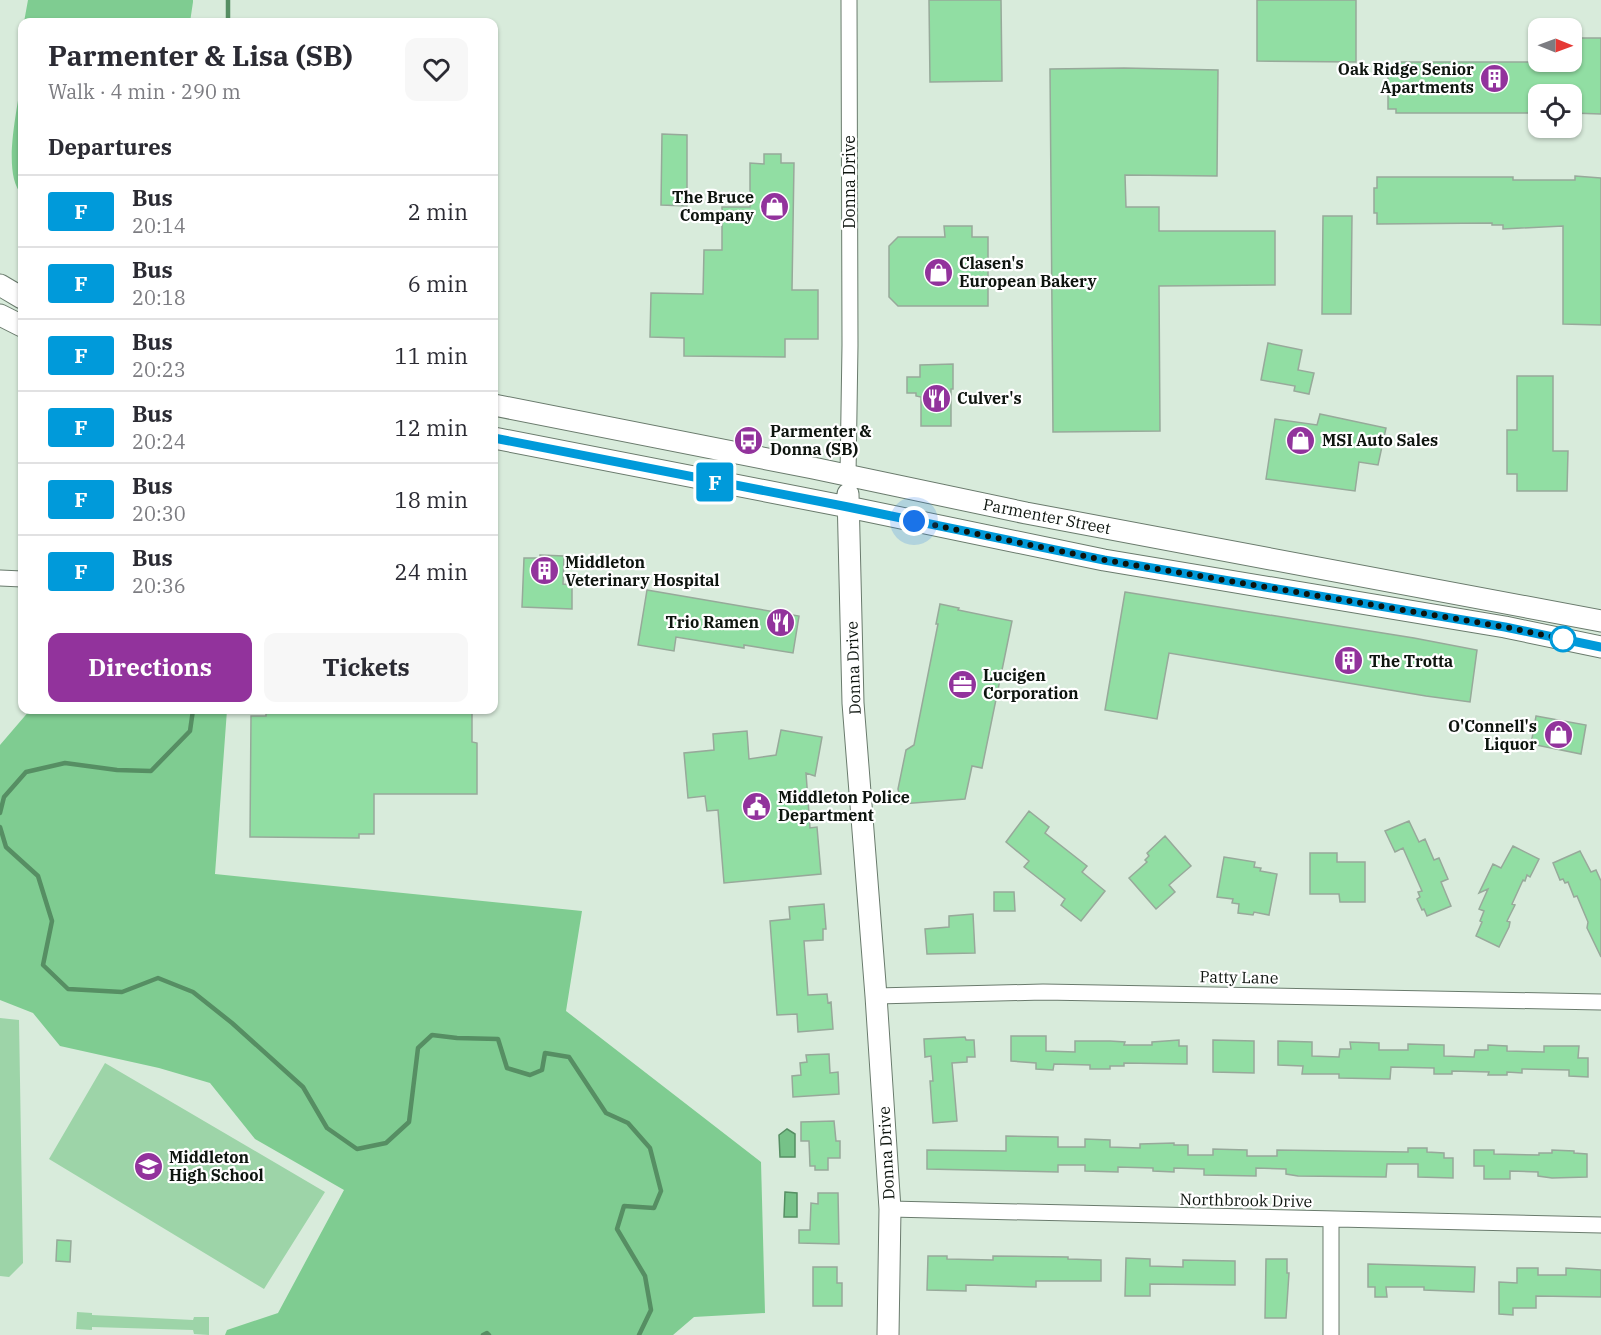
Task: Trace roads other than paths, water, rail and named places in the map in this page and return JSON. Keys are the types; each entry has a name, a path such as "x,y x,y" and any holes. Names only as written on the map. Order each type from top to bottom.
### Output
{"street":[{"name":"Donna Drive","path":"849,0 848,507 853,703 890,1209 888,1335"},
{"path":"0,285 18,296"},
{"path":"0,315 18,324"},
{"name":"Parmenter Street","path":"498,406 1183,543 1601,621"},
{"name":"Parmenter Street","path":"498,439 1104,560 1505,627 1601,647"},
{"path":"0,578 18,579"},
{"name":"Patty Lane","path":"876,996 1043,992 1601,1002"},
{"name":"Northbrook Drive","path":"890,1209 1601,1225"},
{"path":"1331,1220 1331,1335"}],"waterway":[{"path":"228,0 228,18"},
{"path":"0,813 4,797 26,772 65,763 117,770 151,771 190,731 192,714"},
{"path":"0,827 6,847 38,876 52,921 43,965 68,989 122,992 158,978 193,992 232,1023 303,1087 327,1128 357,1149 386,1143 409,1122 418,1048 432,1035 498,1039 507,1068 530,1075 542,1070 545,1053 569,1057 606,1113 628,1123 650,1148 661,1191 654,1208 624,1206 617,1229 645,1276 651,1310 639,1335"},
{"path":"483,1335 487,1333 489,1335"}],"place":[{"name":"Oak Ridge Senior Apartments","path":"1495,78"},
{"name":"The Bruce Company","path":"775,206"},
{"name":"Clasen's European Bakery","path":"938,272"},
{"name":"Culver's","path":"936,398"},
{"name":"Parmenter & Donna (SB)","path":"749,440"},
{"name":"MSI Auto Sales","path":"1301,440"},
{"name":"Middleton Veterinary Hospital","path":"544,571"},
{"name":"Trio Ramen","path":"780,622"},
{"name":"The Trotta","path":"1348,661"},
{"name":"Lucigen Corporation","path":"962,684"},
{"name":"O'Connell's Liquor","path":"1558,735"},
{"name":"Middleton Police Department","path":"757,806"},
{"name":"Middleton High School","path":"148,1166"}]}
